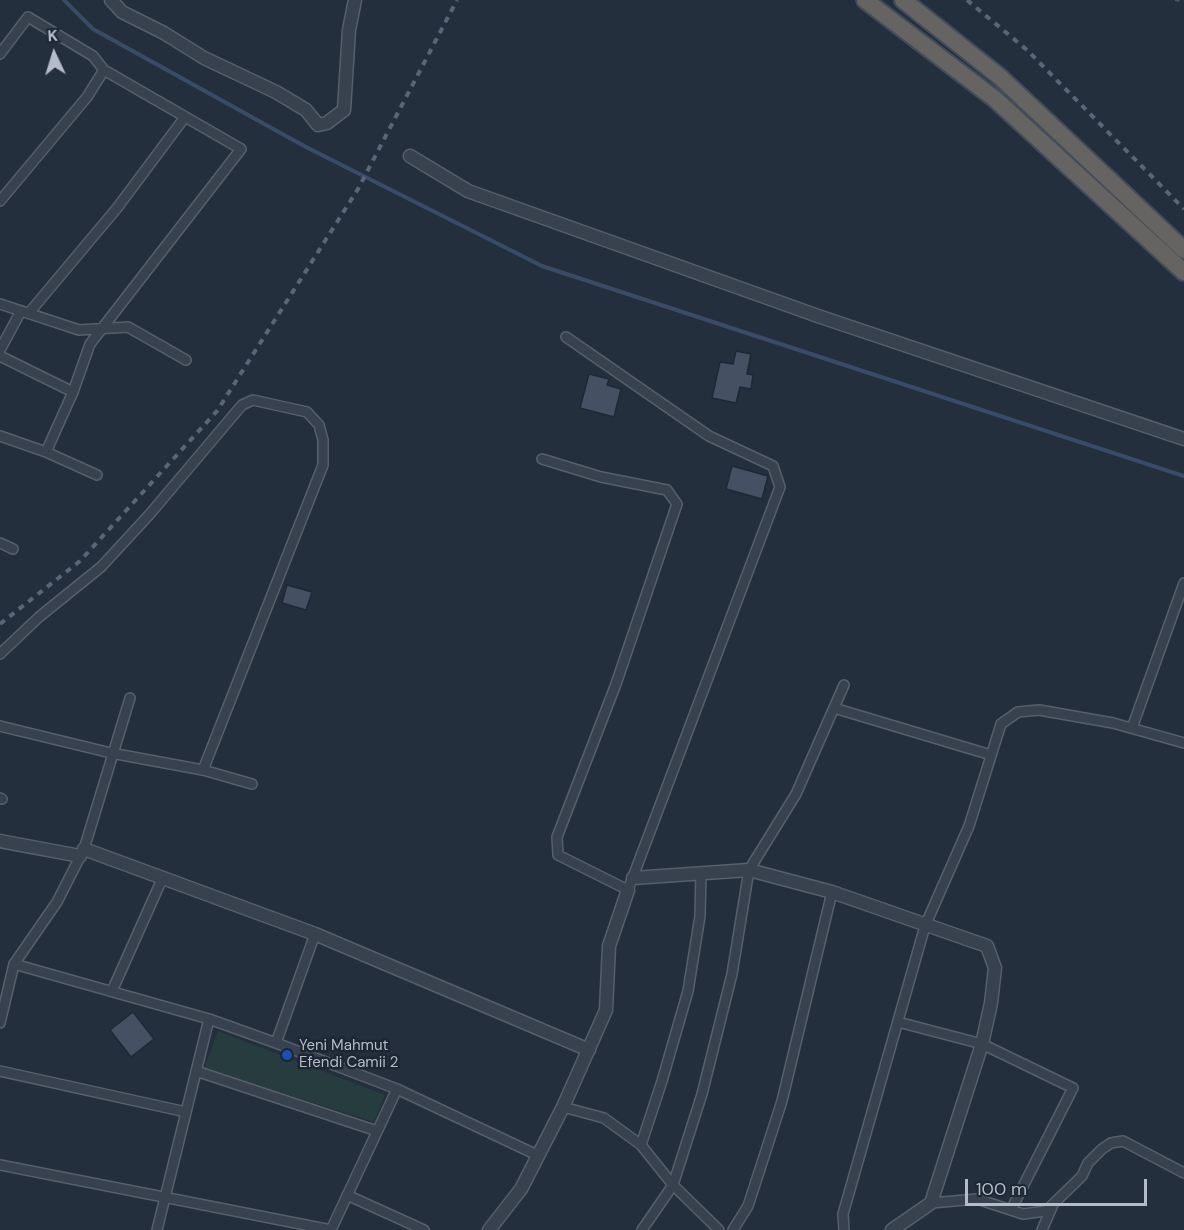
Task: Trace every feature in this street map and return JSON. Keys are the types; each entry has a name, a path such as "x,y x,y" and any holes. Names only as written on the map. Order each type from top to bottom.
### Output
{"highway":[{"path":"865,0 995,99 1184,272"},
{"path":"903,0 1000,77 1184,250"}],"street":[{"path":"111,0 122,12 164,33 204,58 276,92 306,110 318,125 327,123 344,110 350,30 356,0"},
{"path":"0,54 28,17 93,56 104,70 241,149 90,344 73,392 46,452"},
{"path":"0,201 87,97 104,70"},
{"path":"0,350 25,312 117,208 185,117"},
{"path":"410,156 468,191 807,312 1184,439"},
{"path":"0,304 79,330 128,327 186,360"},
{"path":"489,1230 520,1189 563,1107 606,1010 609,946 780,487 773,466 709,436 566,337"},
{"path":"0,356 73,392"},
{"path":"0,654 39,617 101,567 149,515 242,405 253,400 307,412 319,425 323,440 323,465 203,770"},
{"path":"0,436 46,452 97,475"},
{"path":"542,459 602,477 667,490 677,504 616,684 557,837 558,855 631,884 701,873 749,870 832,892 924,926 987,946 995,968 991,1003 982,1044 931,1203"},
{"path":"0,543 13,549"},
{"path":"1132,728 1184,583"},
{"path":"642,1230 673,1185 702,1094 732,974 749,870 796,794 844,685"},
{"path":"0,1023 2,997 15,964 57,902 82,853 111,753 130,698"},
{"path":"834,708 991,755"},
{"path":"844,1230 843,1214 924,926 969,826 1001,724 1018,712 1039,710 1132,728 1184,744"},
{"path":"0,726 111,753 203,770 252,784"},
{"path":"0,841 82,853 163,877 315,934 589,1050"},
{"path":"641,1145 663,1081 688,991 700,916 701,873"},
{"path":"112,991 163,877"},
{"path":"733,1230 748,1206 782,1101 832,892"},
{"path":"276,1043 315,934"},
{"path":"15,964 209,1019 276,1043 397,1089 537,1155"},
{"path":"156,1230 209,1019"},
{"path":"898,1022 982,1044 1073,1088 1011,1210"},
{"path":"0,1071 186,1112"},
{"path":"196,1071 376,1131"},
{"path":"0,1165 331,1230 397,1089"},
{"path":"563,1107 604,1119 641,1145 673,1185 719,1230"},
{"path":"892,1230 931,1203 976,1199 1023,1214 1046,1211 1082,1176 1088,1163 1111,1143 1123,1141 1184,1173"},
{"path":"348,1195 424,1230"},
{"path":"1042,1230 1053,1204"}],"path":[{"path":"1175,0 1184,2"}],"green space":[{"path":"218,1031 385,1095 374,1122 204,1068"}],"building":[{"path":"736,351 751,354 747,374 753,375 751,389 740,387 736,403 712,398 720,362 733,364"},
{"path":"589,374 609,379 607,385 621,389 614,417 580,408"},
{"path":"732,466 768,476 762,499 726,489"},
{"path":"287,585 312,592 306,610 282,603"},
{"path":"133,1012 154,1039 131,1057 110,1030"}],"waterway":[{"path":"64,0 93,29 304,146 542,266 1184,476"}],"railway":[{"path":"0,624 80,561 217,411 358,189 457,0"},
{"path":"967,0 1027,50 1184,209"}],"place":[{"name":"Yeni Mahmut Efendi Camii 2","path":"287,1055"}]}
